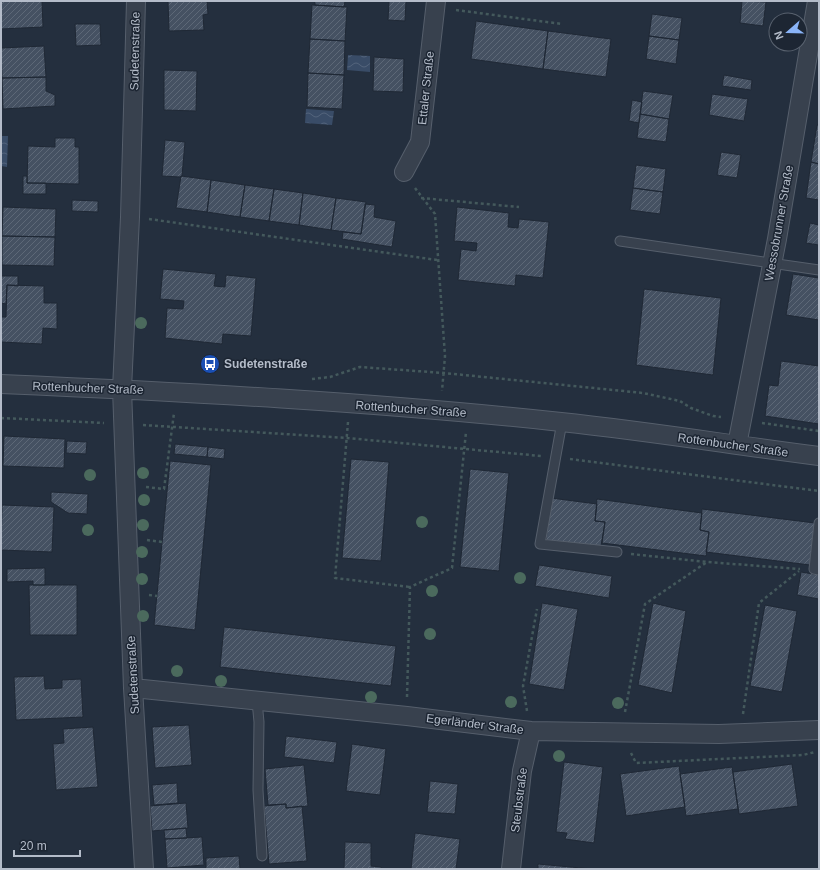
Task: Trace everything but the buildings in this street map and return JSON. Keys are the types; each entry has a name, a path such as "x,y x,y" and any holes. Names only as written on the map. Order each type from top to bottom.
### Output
{"street":[{"name":"Sudetenstraße","path":"136,1 122,424 133,688 144,869"},
{"name":"Wessobrunner Straße","path":"736,445 772,263 817,1"},
{"name":"Ettaler Straße","path":"404,172 420,142 435,4"},
{"name":"Rottenbucher Straße","path":"1,384 176,392 440,411 562,422 819,456"},
{"name":"Egerländer Straße","path":"133,688 407,716 531,731 741,732 818,738"},
{"name":"Steubstraße","path":"511,869 522,771 531,731"}],"lane":[{"path":"620,241 819,270"},
{"path":"562,422 540,544 617,552"},
{"path":"819,523 814,569 819,570"},
{"path":"257,701 259,722 258,790 262,856"}],"path":[{"path":"435,4 562,24"},
{"path":"404,172 421,198 435,214 437,260 445,356 440,411"},
{"path":"421,198 518,207"},
{"path":"130,217 170,221 437,260"},
{"path":"305,379 330,377 360,367 444,373 644,393 680,401 713,416 819,431"},
{"path":"164,489 176,392"},
{"path":"350,404 335,578 410,587 452,568 468,414"},
{"path":"1,418 172,426 464,448 556,457 819,491"},
{"path":"617,552 707,562 802,569 759,603 741,732"},
{"path":"707,562 645,604 621,732 636,763 803,755 816,752 818,738"},
{"path":"407,716 410,587"},
{"path":"531,731 523,686 537,609"}],"water":[{"path":"348,55 370,56 370,72 347,70"},
{"path":"306,109 334,111 332,125 305,123"},
{"path":"1,136 8,136 7,167 1,166"}],"place":[{"name":"Sudetenstraße","path":"210,364"}]}
